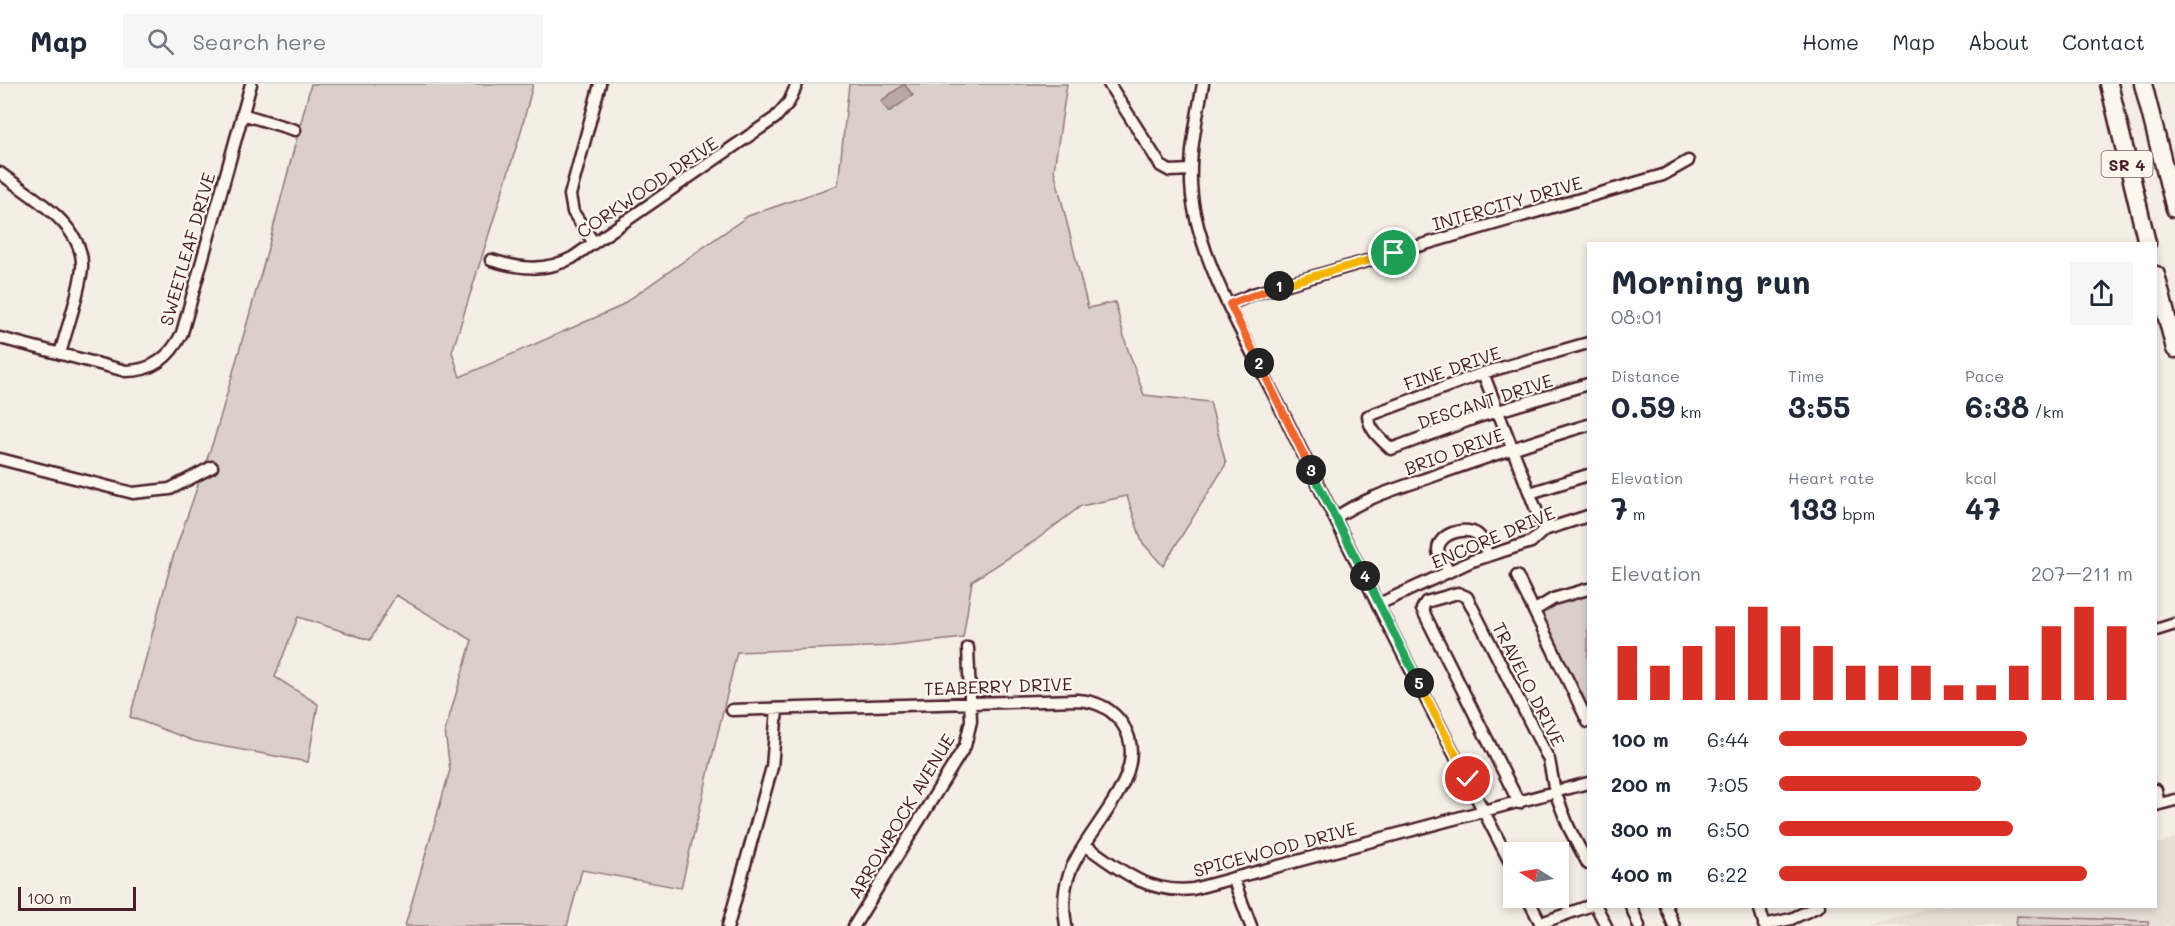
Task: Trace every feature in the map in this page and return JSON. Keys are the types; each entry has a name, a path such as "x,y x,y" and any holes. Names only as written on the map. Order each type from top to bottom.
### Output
{"highway":[{"name":"SR 4","path":"2109,84 2147,242"},
{"name":"SR 4","path":"2143,84 2175,209"},
{"path":"2157,278 2175,349"}],"street":[{"name":"SWEETLEAF DRIVE","path":"0,338 126,371 147,368 171,352 182,333 251,84"},
{"path":"594,243 573,212 570,195 600,84"},
{"name":"CORKWOOD DRIVE","path":"491,260 517,267 542,268 562,263 775,118 789,102 797,84"},
{"path":"1109,84 1161,166 1170,171 1190,170"},
{"path":"1203,84 1193,134 1190,170 1200,235 1230,304 1335,518 1503,849"},
{"path":"242,114 295,130"},
{"name":"INTERCITY DRIVE","path":"1230,304 1253,294 1663,176 1688,161"},
{"path":"0,173 67,227 80,251 81,271 60,354"},
{"name":"FINE DRIVE","path":"1391,449 1372,429 1368,416 1483,373 1587,343"},
{"path":"1483,373 1544,530"},
{"name":"DESCANT DRIVE","path":"1391,449 1497,411 1587,384"},
{"name":"BRIO DRIVE","path":"1335,518 1357,505 1511,448 1587,425"},
{"path":"0,459 133,493 170,489 212,467"},
{"path":"1530,493 1587,475"},
{"name":"ENCORE DRIVE","path":"1379,604 1486,555 1532,542 1544,530 1587,516"},
{"path":"1450,571 1439,555 1438,548 1441,540 1453,532 1476,534 1481,538 1486,555"},
{"path":"1517,576 1587,720"},
{"path":"1535,610 1553,599 1587,589"},
{"name":"TRAVELO DRIVE","path":"1519,804 1422,609 1426,602 1458,593 1464,594 1548,760 1555,792 1569,828 1587,862"},
{"path":"2157,630 2175,624"},
{"name":"ARROWROCK AVENUE","path":"854,926 960,756 969,732 968,648"},
{"name":"TEABERRY DRIVE","path":"732,710 1086,700 1106,708 1120,720 1130,741 1129,770 1074,862 1067,880 1064,909 1066,926"},
{"path":"728,926 772,766 777,709"},
{"name":"SPICEWOOD DRIVE","path":"1085,845 1146,884 1164,890 1193,889 1482,809 1519,804 1587,783"},
{"path":"2157,805 2175,800"},
{"path":"1233,878 1251,926"},
{"path":"1532,908 1541,925 1587,907"},
{"path":"1597,908 1606,926"},
{"path":"1632,908 1639,926"},
{"path":"1667,908 1674,926"},
{"path":"1760,908 1765,926 1791,919 1815,908"}],"shaded area":[{"path":"311,84 533,84 520,135 452,352 460,377 617,308 748,216 838,185 849,84 1067,84 1054,170 1088,308 1115,302 1126,344 1144,395 1210,402 1226,464 1163,566 1142,542 1127,496 1081,506 1036,540 972,581 963,638 893,646 737,652 681,888 582,870 567,926 405,926 450,770 445,731 472,640 396,595 370,640 298,617 275,677 318,704 308,762 194,741 130,717 172,560 215,436"},
{"path":"904,84 913,95 889,112 881,101"},
{"path":"1587,592 1587,721 1535,610"},
{"path":"2175,838 2175,926 1867,926 1930,908 2157,908 2157,844"},
{"path":"2017,916 2148,921 2148,926 2016,926"}],"route":[{"path":"1394,253 1253,294 1230,304 1468,779"}]}
